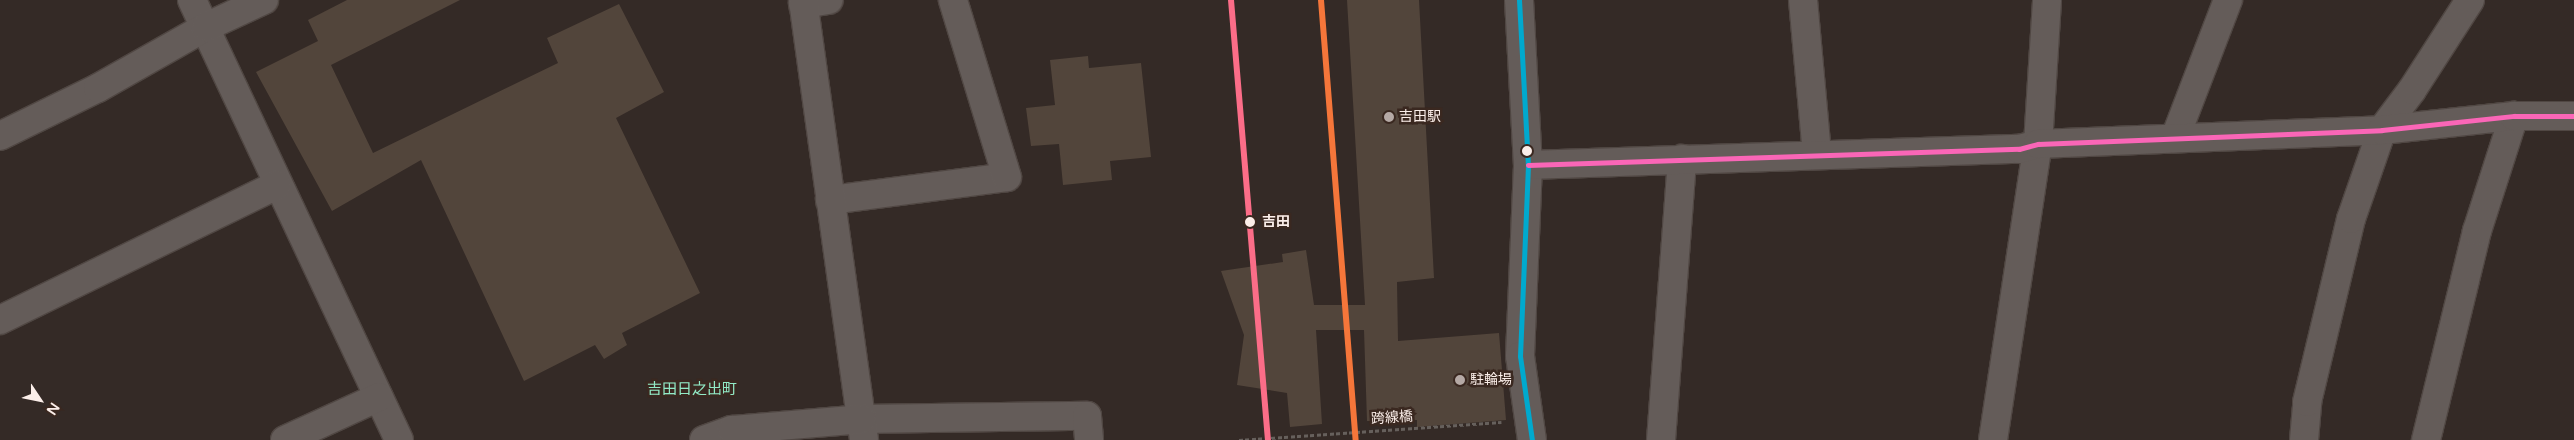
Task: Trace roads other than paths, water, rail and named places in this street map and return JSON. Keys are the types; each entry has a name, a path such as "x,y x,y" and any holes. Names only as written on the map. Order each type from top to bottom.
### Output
{"street":[{"path":"192,0 277,185 400,440"},
{"path":"0,136 98,88 206,27 264,0"},
{"path":"830,0 803,2 863,429"},
{"path":"830,200 1006,177 953,0"},
{"path":"1519,0 1528,165 1519,338 1532,440"},
{"path":"1803,0 1817,154"},
{"path":"1993,440 2038,144 2047,0"},
{"path":"2175,138 2228,0"},
{"path":"2304,440 2306,402 2350,219 2382,130 2412,90 2470,0"},
{"path":"1528,165 1817,154 2019,149 2038,144 2382,130 2514,116 2574,116"},
{"path":"2426,440 2477,231 2514,116"},
{"path":"1661,440 1682,159"},
{"path":"0,320 277,185"},
{"path":"285,440 379,397"},
{"path":"704,440 732,430 1025,428 1087,416 1089,440"}],"place":[{"name":"吉田駅","path":"1389,117"},
{"name":"吉田","path":"1250,222"},
{"name":"駐輪場","path":"1460,380"}],"district":[{"name":"吉田日之出町","path":"692,390"}]}
